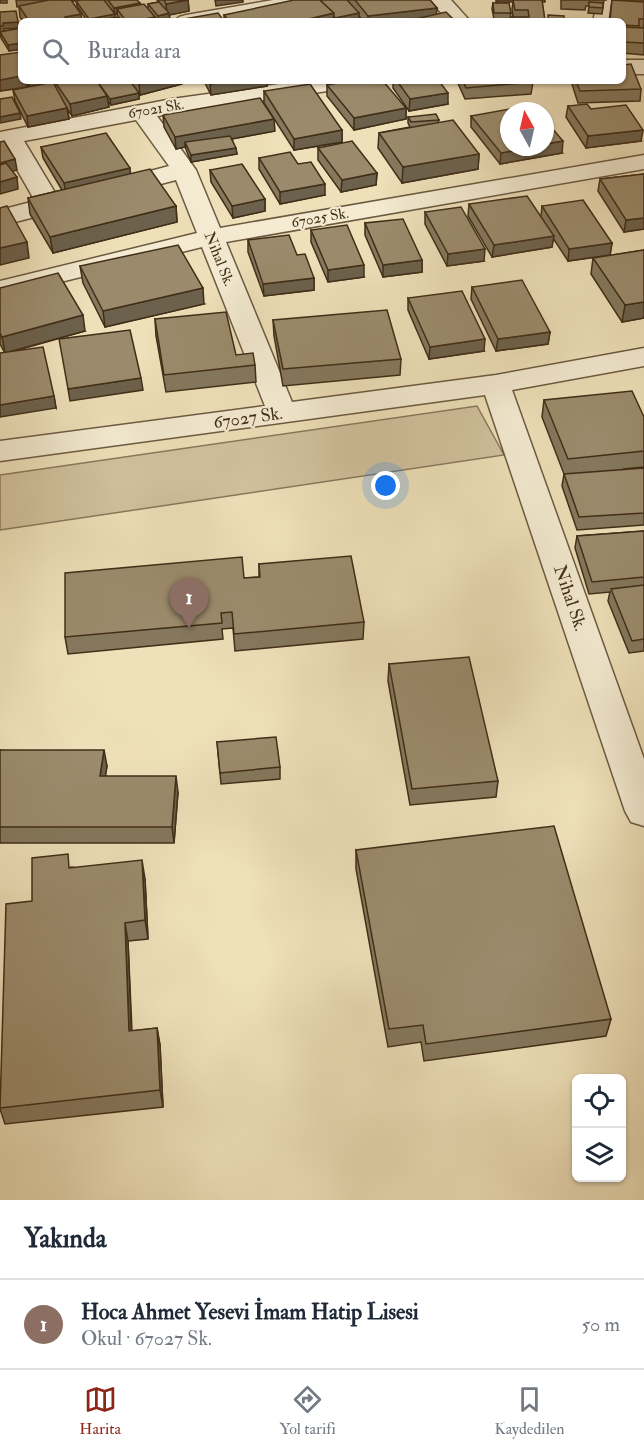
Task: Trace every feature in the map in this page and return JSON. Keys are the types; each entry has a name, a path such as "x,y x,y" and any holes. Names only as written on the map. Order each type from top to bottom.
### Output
{"street":[{"path":"204,18 310,0"},
{"path":"440,0 456,18"},
{"path":"605,18 608,0"},
{"path":"626,67 644,67"},
{"name":"67021 Sk.","path":"5,138 142,112 328,84"},
{"name":"Nihal Sk.","path":"142,112 184,170 282,413"},
{"path":"5,138 50,205"},
{"name":"67025 Sk.","path":"0,289 210,237 644,162"},
{"path":"0,218 184,170"},
{"name":"67027 Sk.","path":"0,451 496,384 644,357"},
{"name":"Nihal Sk.","path":"496,384 644,811"}],"shaded area":[{"path":"477,406 504,455 0,530 0,475"}],"building":[{"path":"49,0 71,0 81,14 66,18 27,18 19,6"},
{"path":"104,0 115,14 88,18 76,1"},
{"path":"108,0 137,0 140,3 114,8"},
{"path":"164,0 188,0 166,4"},
{"path":"294,0 320,0 334,13 313,18 226,18 224,15"},
{"path":"320,0 347,0 359,13 335,18 334,13"},
{"path":"355,0 430,0 437,8 368,16"},
{"path":"513,0 542,0 545,18 512,18 529,17 528,10 515,10"},
{"path":"612,0 644,2 644,19 639,19 639,26 626,25 626,18 610,18"},
{"path":"159,2 169,13 158,16 148,4"},
{"path":"589,2 603,3 603,8 589,7"},
{"path":"493,3 509,3 511,13 494,13"},
{"path":"144,4 155,17 124,18 117,9"},
{"path":"16,11 18,22 3,23 3,26 0,26 0,12"},
{"path":"446,12 452,18 420,18"},
{"path":"218,13 222,18 190,18"},
{"path":"548,15 564,16 564,18 548,18"},
{"path":"626,27 644,28 644,43 626,42"},
{"path":"18,29 18,43 8,45 0,32"},
{"path":"18,52 18,77 0,80 0,55"},
{"path":"631,64 641,89 580,91 577,84 626,84 626,65"},
{"path":"54,84 67,108 27,116 13,90"},
{"path":"56,84 99,84 107,96 70,104"},
{"path":"99,84 132,84 139,93 110,99"},
{"path":"310,84 342,130 294,139 264,91"},
{"path":"386,84 406,108 354,118 327,85"},
{"path":"399,84 441,84 448,93 410,99"},
{"path":"464,84 511,84 466,88"},
{"path":"12,97 20,113 0,117 0,99"},
{"path":"260,98 274,119 175,137 163,115"},
{"path":"587,104 591,109 626,105 643,130 588,136 568,106"},
{"path":"500,111 500,152 471,116"},
{"path":"436,114 439,120 411,122 408,117"},
{"path":"453,120 479,154 403,167 379,133"},
{"path":"554,130 563,141 554,142"},
{"path":"106,133 130,168 64,183 41,147"},
{"path":"230,136 236,148 191,155 185,142"},
{"path":"4,141 15,159 0,163 0,142"},
{"path":"352,141 377,173 342,180 318,148"},
{"path":"290,152 298,164 311,162 325,184 280,192 259,158"},
{"path":"6,163 17,177 0,182 0,165"},
{"path":"242,164 265,199 232,206 210,170"},
{"path":"150,169 176,206 50,237 28,198"},
{"path":"644,174 644,218 626,220 600,179"},
{"path":"527,196 554,236 494,245 469,204"},
{"path":"583,200 612,243 569,249 542,206"},
{"path":"7,206 27,242 0,248 0,208"},
{"path":"461,207 485,249 448,254 425,212"},
{"path":"403,219 422,260 383,265 365,223"},
{"path":"347,225 364,265 328,270 311,230"},
{"path":"289,235 297,255 305,254 314,278 263,284 248,240"},
{"path":"178,245 203,288 103,311 80,266"},
{"path":"644,250 644,302 625,305 593,258"},
{"path":"58,273 83,315 2,337 0,333 0,288"},
{"path":"522,280 550,332 498,339 472,287"},
{"path":"462,291 485,339 430,347 408,298"},
{"path":"387,310 401,359 283,369 273,320"},
{"path":"226,312 236,355 253,353 255,365 164,375 155,319"},
{"path":"130,330 141,378 68,389 59,339"},
{"path":"43,347 54,396 0,405 0,353"},
{"path":"632,391 644,417 644,451 568,459 544,400"},
{"path":"644,468 644,513 579,517 564,474"},
{"path":"644,531 644,577 592,582 577,536"},
{"path":"351,556 364,622 234,634 232,612 221,613 222,623 65,637 65,573 242,557 244,578 260,577 259,564"},
{"path":"644,585 644,639 632,641 611,589"},
{"path":"469,657 498,781 412,789 389,664"},
{"path":"276,737 280,767 220,773 217,742"},
{"path":"0,750 104,750 100,776 176,776 172,827 0,827"},
{"path":"554,826 611,1019 426,1044 423,1025 389,1029 356,850"},
{"path":"68,854 69,868 142,860 145,920 125,923 129,1031 157,1028 160,1090 0,1108 6,904 32,901 32,858"}],"place":[{"name":"Hoca Ahmet Yesevi İmam Hatip Lisesi","path":"189,628"}]}
